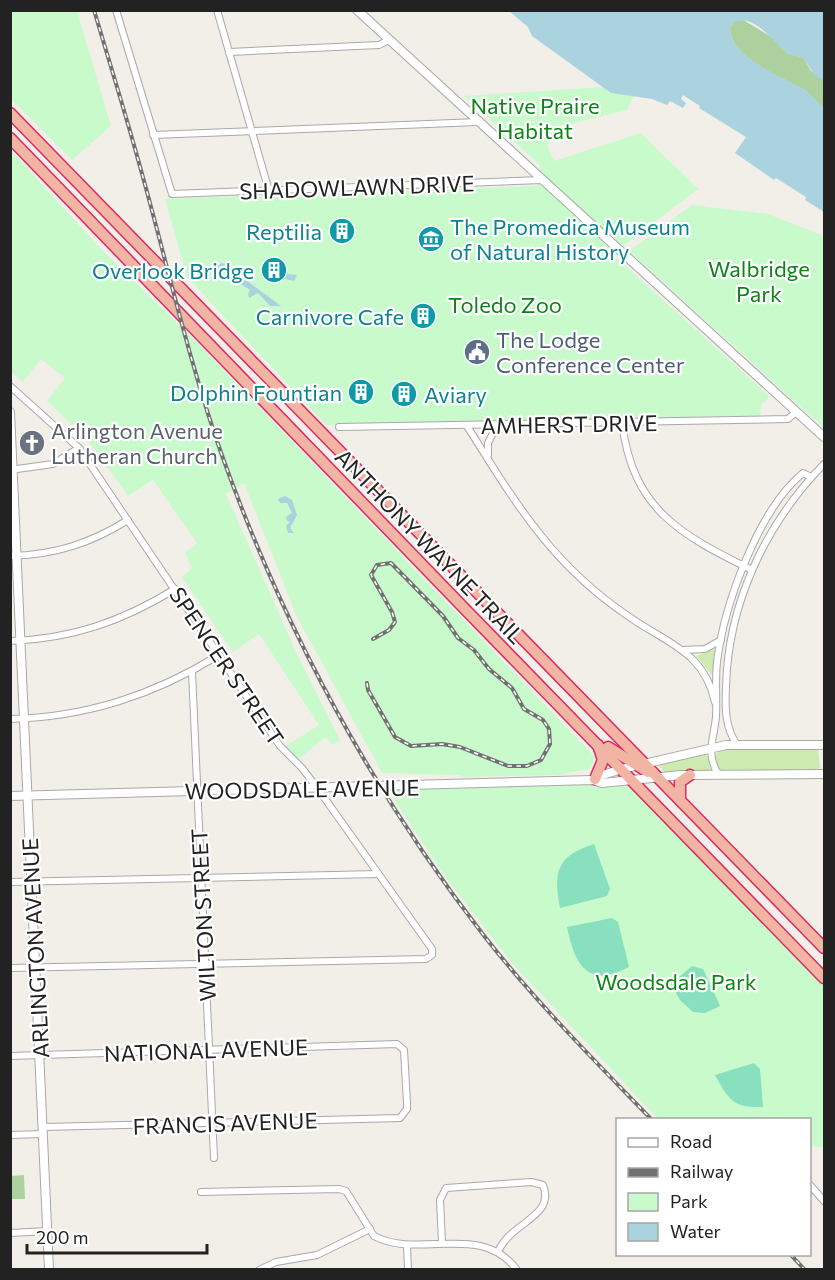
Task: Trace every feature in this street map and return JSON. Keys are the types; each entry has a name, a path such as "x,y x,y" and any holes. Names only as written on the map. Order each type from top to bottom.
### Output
{"highway":[{"name":"ANTHONY WAYNE TRAIL","path":"10,113 640,765 659,778 825,948"},
{"name":"ANTHONY WAYNE TRAIL","path":"10,138 825,978"},
{"path":"556,702 580,717 608,747 640,765"},
{"path":"594,779 603,760 596,742"},
{"path":"680,800 680,782 690,775"}],"street":[{"path":"116,10 153,135 478,122"},
{"path":"217,10 269,191"},
{"path":"357,10 825,436"},
{"path":"229,52 379,45 389,40"},
{"name":"SHADOWLAWN DRIVE","path":"153,135 172,194 543,180"},
{"name":"SPENCER STREET","path":"10,386 79,448 280,746 302,768 318,789 432,949 432,955 426,959 205,964"},
{"name":"ARLINGTON AVENUE","path":"10,412 14,556 21,641 49,1269"},
{"name":"AMHERST DRIVE","path":"339,427 788,419 796,412"},
{"path":"622,423 625,449 634,474 644,495 658,512 674,525 752,570"},
{"path":"488,456 488,443 497,425"},
{"path":"467,426 525,518 563,564 627,616 683,650 706,675 716,705"},
{"path":"12,470 53,464 79,448"},
{"path":"737,745 729,732 726,707 731,641 752,570 777,522 811,477 825,464"},
{"path":"719,775 714,767 710,748 721,640 743,565 759,534 789,489 803,473 811,477"},
{"path":"14,556 43,555 69,548 99,537 128,520"},
{"path":"10,641 85,632 116,622 175,589"},
{"path":"683,650 705,650 721,640 731,641"},
{"path":"10,719 61,716 111,705 192,672 219,655"},
{"name":"WILTON STREET","path":"192,672 214,1158"},
{"path":"716,705 726,707"},
{"name":"WOODSDALE AVENUE","path":"594,779 601,774 622,768 710,748 737,745 825,745"},
{"name":"WOODSDALE AVENUE","path":"10,796 318,789 594,779 602,783 633,782 690,775 825,774"},
{"path":"10,882 378,874"},
{"path":"10,968 205,964"},
{"name":"NATIONAL AVENUE","path":"10,1056 396,1044 402,1046 407,1104 405,1113"},
{"name":"FRANCIS AVENUE","path":"10,1135 43,1131 212,1123 400,1118 405,1113"},
{"path":"442,1243 440,1200 446,1188 531,1182 543,1185 547,1198 544,1206 506,1236 498,1252"},
{"path":"811,1186 825,1201"},
{"path":"201,1192 339,1189 346,1191 374,1236 382,1240 407,1245 460,1243 483,1246 498,1252 517,1269"},
{"path":"259,1269 276,1262 317,1256 370,1229"},
{"path":"10,1233 48,1231"},
{"path":"407,1245 408,1269"}],"green space":[{"path":"10,11 77,11 111,126 72,160 11,99"},
{"path":"743,20 772,37 787,53 804,58 811,71 824,80 824,109 806,91 758,65 738,48 732,38 730,27 735,21"},
{"name":"Toledo Zoo","path":"603,87 611,93 634,95 627,110 562,126 547,145 554,161 641,133 698,189 612,254 768,395 768,399 761,404 760,416 326,425 187,277 165,199 537,186 540,165 464,96"},
{"path":"10,149 98,246 197,342 595,757 590,769 558,775 463,777 459,775 382,773 297,617 244,483 226,494 296,652 340,740 332,745 326,737 298,759 286,746 319,725 259,634 233,652 182,577 192,568 185,553 197,543 153,480 128,496 90,443 47,401 65,378 41,359 23,382 11,372"},
{"name":"Walbridge Park","path":"692,205 768,214 824,236 824,428 629,251"},
{"path":"715,649 716,652 712,675 696,656"},
{"path":"814,748 818,750 820,768 812,772 723,772 717,768 714,757 720,750 726,749"},
{"path":"706,753 711,770 665,773 659,765"},
{"name":"Woodsdale Park","path":"633,782 824,977 824,1147 811,1146 811,1118 657,1118 511,962 446,878 386,787"},
{"path":"594,844 610,889 607,896 560,908 557,884 560,867 572,854"},
{"path":"612,918 618,922 629,967 615,973 593,974 579,962 567,927"},
{"path":"692,966 703,969 720,1006 705,1013 693,1012 680,1000 671,984"},
{"path":"754,1063 760,1069 763,1107 745,1106 733,1101 715,1075"},
{"path":"24,1175 25,1199 11,1199 11,1176"}],"water":[{"path":"509,11 824,11 824,80 815,76 804,58 786,52 752,23 745,20 730,27 732,38 747,57 806,91 824,109 824,212 805,200 806,197 776,178 774,180 735,153 746,137 699,108 700,106 683,95 681,99 686,103 683,108 670,101 667,105 652,99 611,93 532,36 528,27"},
{"path":"280,257 281,266 288,274 297,275 294,281 280,278 277,271 280,267"},
{"path":"222,263 227,265 233,274 242,277 281,306 270,306 258,293 249,298 250,290 233,279 226,269 218,269 216,266"},
{"path":"285,496 292,500 297,515 290,528 294,533 288,533 286,526 290,522 286,520 287,516 292,513 287,503 280,503 278,499"}],"railway":[{"path":"94,10 134,144 211,424 248,525 304,649 370,768 444,882 525,985 650,1118"},
{"path":"367,683 368,690 395,737 411,746 442,744 460,747 508,766 527,766 541,760 550,744 549,729 543,720 524,709 512,688 489,669 474,650 458,638 443,616 391,563 377,565 371,575 392,612 395,622 389,630 373,639"},
{"path":"792,1256 805,1270"}],"place":[{"name":"Reptilia","path":"342,231"},
{"name":"The Promedica Museum of Natural History","path":"431,239"},
{"name":"Overlook Bridge","path":"274,270"},
{"name":"Carnivore Cafe","path":"423,316"},
{"name":"The Lodge Conference Center","path":"477,352"},
{"name":"Dolphin Fountian","path":"361,392"},
{"name":"Aviary","path":"404,394"},
{"name":"Arlington Avenue Lutheran Church","path":"32,443"}],"park label":[{"name":"Native Praire Habitat","path":"535,118"}]}
